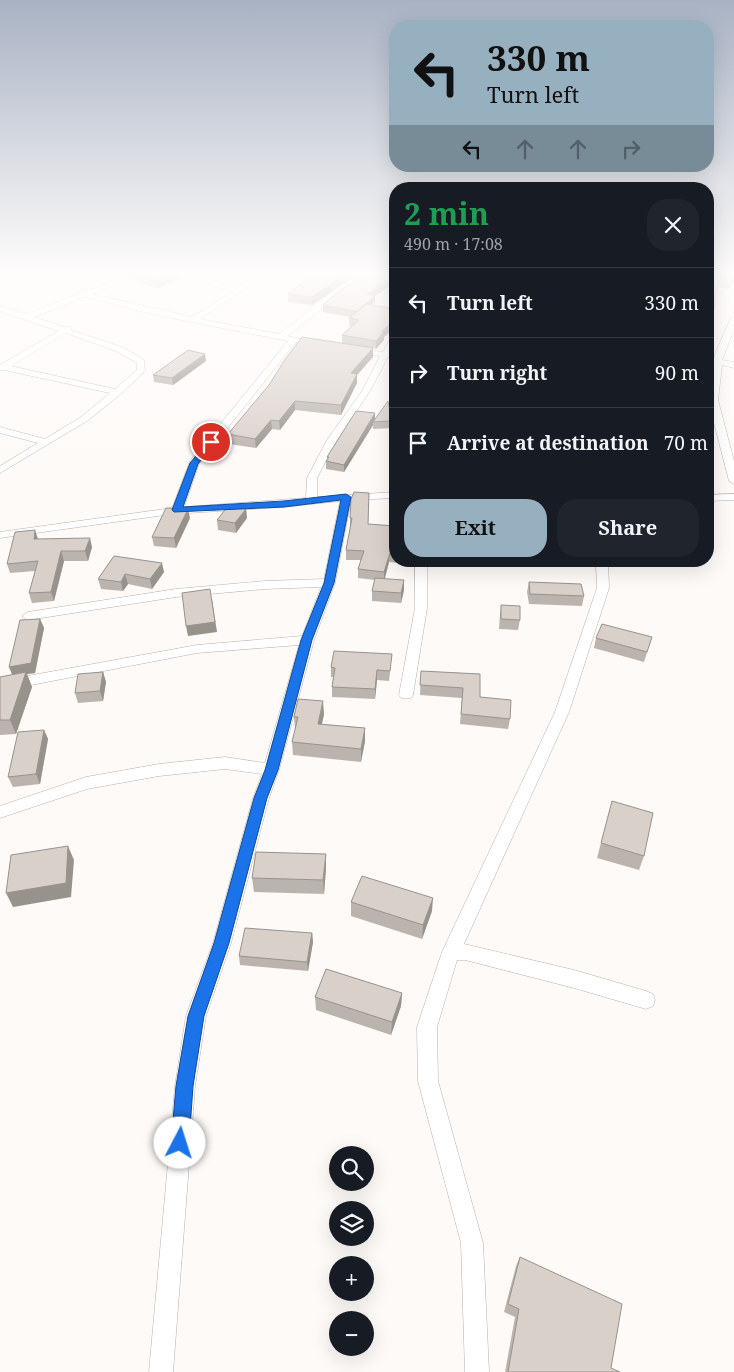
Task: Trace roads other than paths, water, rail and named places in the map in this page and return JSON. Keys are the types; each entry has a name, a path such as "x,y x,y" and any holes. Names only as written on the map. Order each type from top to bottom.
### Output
{"street":[{"path":"2,368 52,338"},
{"path":"0,470 84,419 141,371 141,362 119,349 90,338"},
{"path":"281,338 330,346"},
{"path":"714,381 719,358 727,338"},
{"path":"177,510 194,463 293,340"},
{"path":"349,349 389,355"},
{"path":"714,356 734,365"},
{"path":"311,501 312,478 332,440 389,358"},
{"path":"2,368 118,392"},
{"path":"714,414 734,481"},
{"path":"0,430 46,442"},
{"path":"0,535 177,510 389,495"},
{"path":"161,1372 185,1086 196,1016 222,943 261,798 271,770 307,640 329,583 346,497"},
{"path":"714,498 734,497"},
{"path":"406,695 421,608 421,567"},
{"path":"477,1372 472,1243 428,1081 427,1027 451,952 562,712 602,588 602,567"},
{"path":"28,616 176,593 265,585 329,583"},
{"path":"0,686 197,649 307,640"},
{"path":"0,812 86,783 159,770 225,763 271,770"},
{"path":"451,952 465,952 574,978 646,1000"}]}
